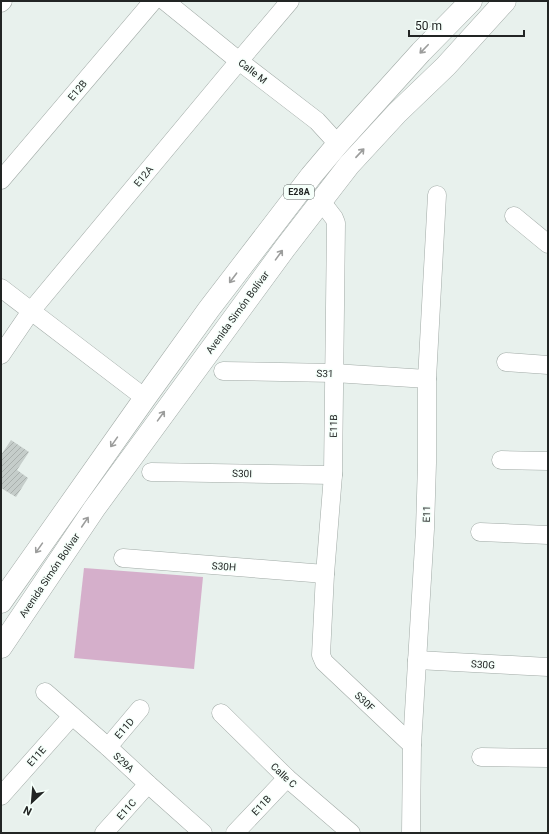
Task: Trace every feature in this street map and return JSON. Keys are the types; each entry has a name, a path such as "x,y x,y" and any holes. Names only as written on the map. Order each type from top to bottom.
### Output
{"highway":[{"name":"E28A","path":"145,398 214,303 306,182 338,144 421,52 470,1"},
{"name":"Avenida Simón Bolívar","path":"1,647 94,509 284,248 349,165 397,113 446,66 505,1"},
{"path":"1,602 145,398"}],"street":[{"name":"E12B","path":"1,180 153,1"},
{"name":"Calle M","path":"165,1 239,61 317,121 338,144"},
{"name":"E12A","path":"1,355 31,311 290,1"},
{"name":"E11","path":"411,833 412,745 425,529 427,379 437,195"},
{"name":"E11B","path":"321,201 336,223 333,475 321,655"},
{"path":"514,216 548,244"},
{"path":"1,288 145,398"},
{"path":"506,362 548,365"},
{"name":"S31","path":"223,371 334,373 427,379"},
{"path":"501,460 548,461"},
{"name":"S30I","path":"151,472 333,475"},
{"path":"480,532 548,535"},
{"name":"S30H","path":"123,558 326,574"},
{"name":"S30F","path":"321,655 324,662 412,745"},
{"name":"S30G","path":"417,660 548,667"},
{"name":"S29A","path":"45,692 203,833"},
{"name":"E11D","path":"108,747 140,709"},
{"name":"Calle C","path":"220,713 287,778 351,833"},
{"name":"E11E","path":"1,796 72,716"},
{"path":"481,757 548,758"},
{"name":"E11B","path":"235,833 287,778"},
{"name":"E11C","path":"104,833 148,784"}],"shaded area":[{"path":"84,568 203,577 194,669 74,658"}],"building":[{"path":"11,440 29,452 17,470 28,478 16,497 1,488 1,455"}]}
